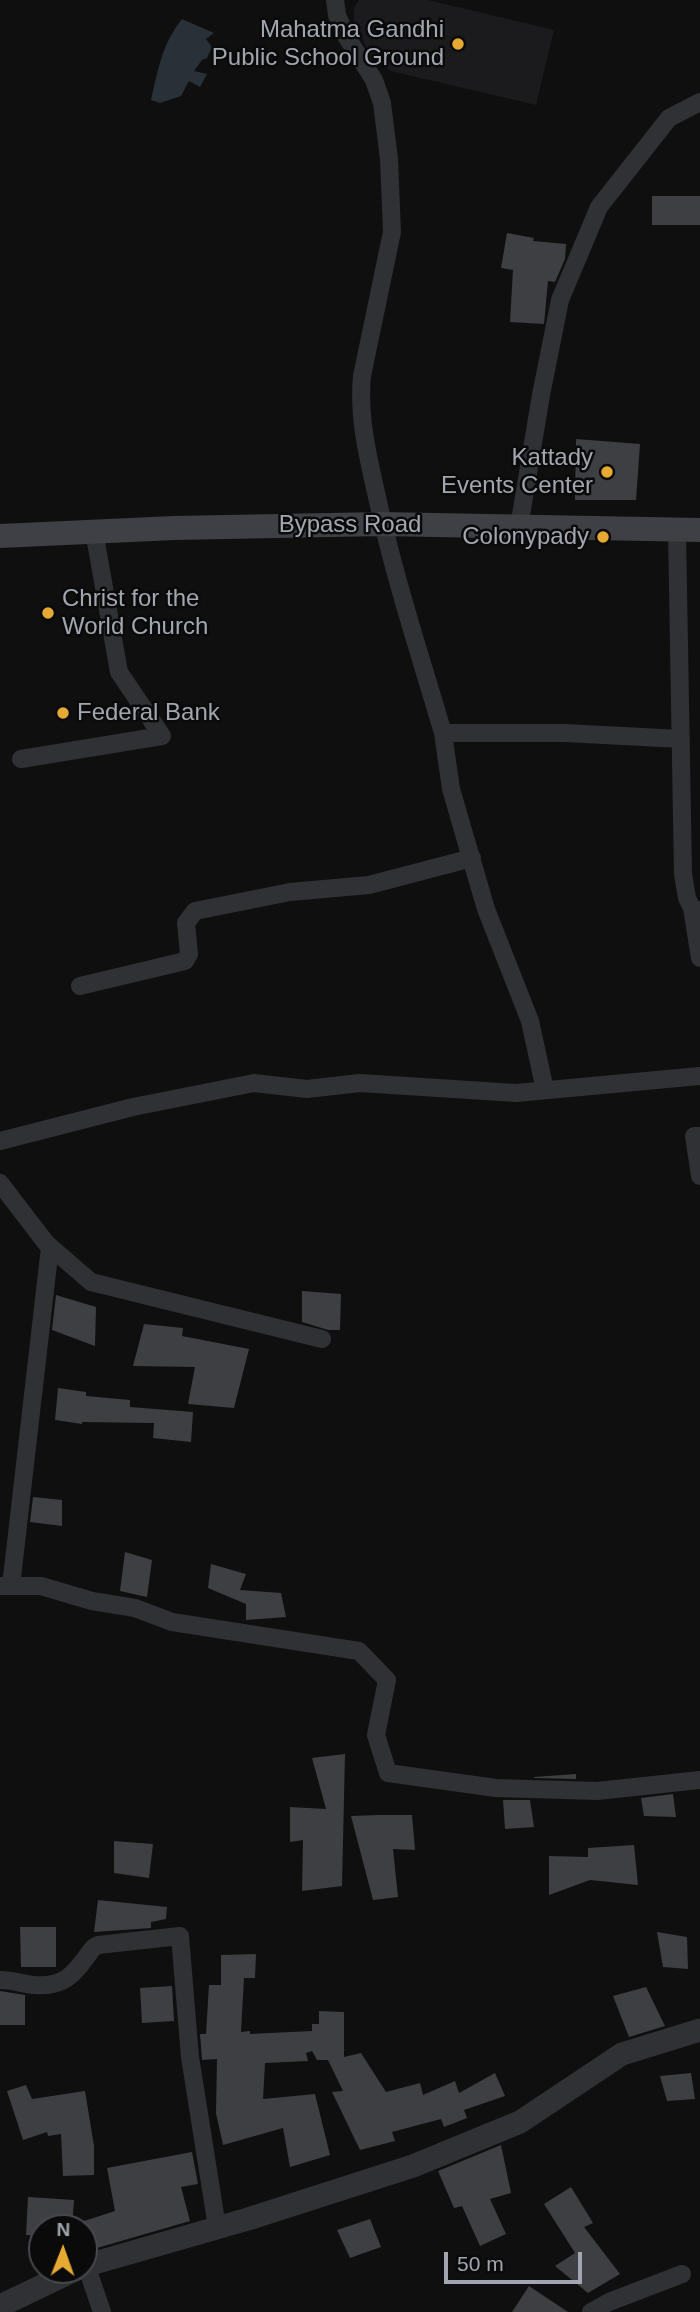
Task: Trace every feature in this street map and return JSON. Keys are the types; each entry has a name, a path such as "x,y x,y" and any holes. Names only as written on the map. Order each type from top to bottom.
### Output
{"main road":[{"name":"Bypass Road","path":"0,536 382,524 689,530"}],"street":[{"path":"335,0 337,15 346,36 374,80 382,103 389,159 392,232 374,312 360,395 365,439 382,524 443,733 451,789 486,909 530,1021 545,1090"},
{"path":"519,527 560,300 589,230 599,207 669,118 700,102"},
{"path":"689,530 681,738 683,874 687,898 696,910 700,958"},
{"path":"21,759 163,736 119,672 94,531"},
{"path":"443,733 565,733 681,738"},
{"path":"80,986 185,961 189,954 186,923 195,911 290,892 369,885 472,858"},
{"path":"0,1141 133,1107 254,1083 307,1089 360,1083 516,1093 700,1076"},
{"path":"700,1136 694,1136 700,1176"},
{"path":"0,1183 50,1247 91,1282 322,1339"},
{"path":"50,1247 5,1586 41,1586 92,1601 135,1608 172,1622 359,1651 387,1681 376,1735 388,1773 496,1788 572,1791 597,1791 700,1780"},
{"path":"0,1980 34,1985 62,1982 74,1975 98,1945 180,1936 190,2057 216,2228"},
{"path":"98,2262 413,2166 520,2122 622,2054 700,2030"},
{"path":"591,2312 609,2302 682,2274"},
{"path":"0,2306 46,2284"},
{"path":"90,2284 102,2312"}],"shaded area":[{"name":"Mahatma Gandhi Public School Ground","path":"359,0 428,0 554,30 536,105 391,71 372,59 354,22 354,8"},
{"path":"182,19 214,33 206,39 212,47 207,58 202,60 194,71 207,74 200,87 189,81 181,96 160,103 151,100 159,68 165,48"}],"building":[{"path":"652,196 700,196 700,225 652,225"},
{"path":"507,233 534,238 533,241 566,244 565,259 555,282 548,281 544,324 510,322 513,270 501,268"},
{"name":"Kattady Events Center","path":"576,439 640,444 636,500 575,500"},
{"path":"302,1291 341,1294 340,1330 328,1330 302,1322"},
{"path":"56,1295 96,1307 95,1346 52,1330"},
{"path":"144,1324 183,1328 182,1336 249,1349 234,1408 188,1404 195,1367 133,1366"},
{"path":"58,1388 86,1392 86,1396 130,1400 130,1407 193,1412 191,1442 153,1438 154,1423 82,1424 55,1420"},
{"path":"33,1497 62,1500 62,1526 30,1522"},
{"path":"125,1552 152,1560 147,1597 120,1591"},
{"path":"211,1564 246,1574 240,1590 281,1593 286,1617 246,1620 246,1604 208,1588"},
{"path":"345,1754 342,1886 302,1891 303,1840 290,1842 290,1807 326,1809 312,1758"},
{"path":"576,1774 576,1779 534,1778 534,1777"},
{"path":"673,1794 676,1817 644,1816 641,1798"},
{"path":"503,1800 530,1800 534,1827 505,1829"},
{"path":"412,1815 415,1850 393,1849 398,1897 373,1900 351,1816"},
{"path":"114,1841 153,1844 149,1878 114,1873"},
{"path":"634,1845 638,1885 590,1880 549,1895 549,1856 588,1857 588,1848"},
{"path":"98,1900 167,1907 166,1919 151,1922 151,1928 94,1932"},
{"path":"20,1927 56,1927 56,1967 21,1967"},
{"path":"657,1932 687,1937 688,1969 663,1967"},
{"path":"256,1954 255,1978 244,1978 241,2032 250,2031 250,2034 312,2031 312,2024 319,2024 319,2011 344,2012 344,2057 361,2053 386,2092 420,2083 423,2095 455,2081 459,2093 495,2073 505,2096 464,2110 467,2118 444,2127 441,2119 392,2132 395,2141 360,2150 332,2092 343,2091 328,2060 317,2060 312,2051 306,2053 308,2061 265,2063 263,2099 315,2094 330,2155 290,2167 283,2128 223,2145 216,2113 217,2059 202,2060 200,2034 206,2034 209,1985 221,1985 221,1955"},
{"path":"172,1986 174,2021 142,2023 140,1988"},
{"path":"646,1987 665,2026 629,2037 613,1996"},
{"path":"0,1991 25,1995 25,2025 0,2025"},
{"path":"691,2073 695,2099 667,2101 660,2076"},
{"path":"26,2085 32,2099 85,2091 94,2146 94,2175 63,2176 61,2134 48,2136 47,2132 23,2140 7,2091"},
{"path":"501,2145 511,2193 490,2199 506,2234 480,2246 462,2206 454,2208 438,2171"},
{"path":"192,2152 198,2184 181,2187 190,2221 98,2248 98,2216 115,2211 107,2168"},
{"path":"571,2187 593,2223 584,2227 620,2274 588,2293 555,2266 575,2253 544,2204"},
{"path":"28,2197 74,2200 73,2214 28,2214 26,2235"},
{"path":"370,2219 381,2247 350,2258 337,2230"},
{"path":"529,2286 568,2312 512,2312"}],"place":[{"name":"Mahatma Gandhi Public School Ground","path":"458,44"},
{"name":"Kattady Events Center","path":"607,472"},
{"name":"Colonypady","path":"603,537"},
{"name":"Christ for the World Church","path":"48,613"},
{"name":"Federal Bank","path":"63,713"}]}
